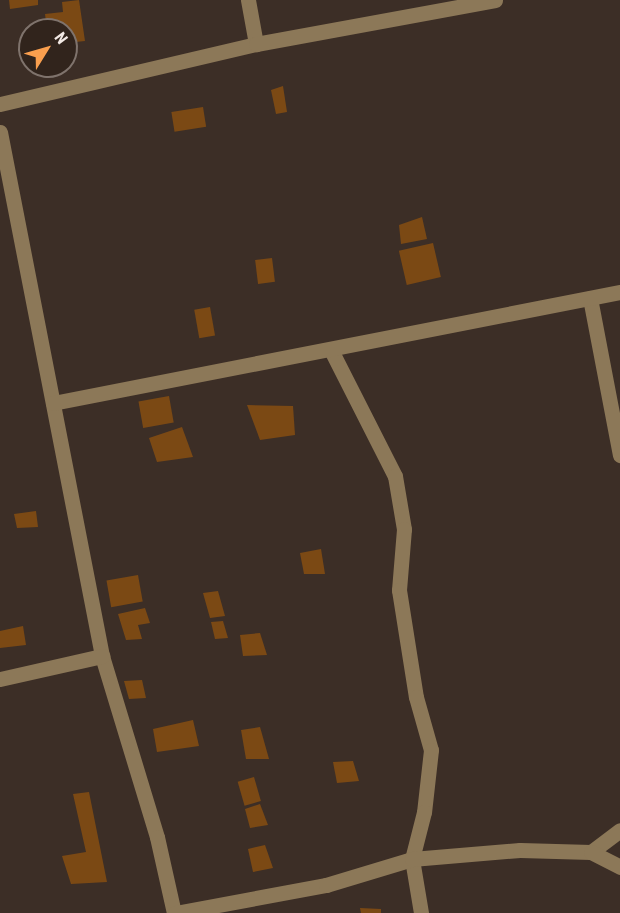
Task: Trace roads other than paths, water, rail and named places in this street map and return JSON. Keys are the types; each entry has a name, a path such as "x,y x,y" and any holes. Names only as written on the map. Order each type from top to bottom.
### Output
{"street":[{"path":"248,0 256,44"},
{"path":"0,104 256,44 495,0"},
{"path":"0,132 102,656 157,837 174,913 326,885 412,859 520,850 591,852 620,867"},
{"path":"53,403 620,292"},
{"path":"590,298 620,455"},
{"path":"331,350 395,476 404,530 399,590 416,697 431,750 424,812 412,859 421,913"},
{"path":"0,679 102,656"},
{"path":"591,852 620,830"}]}
